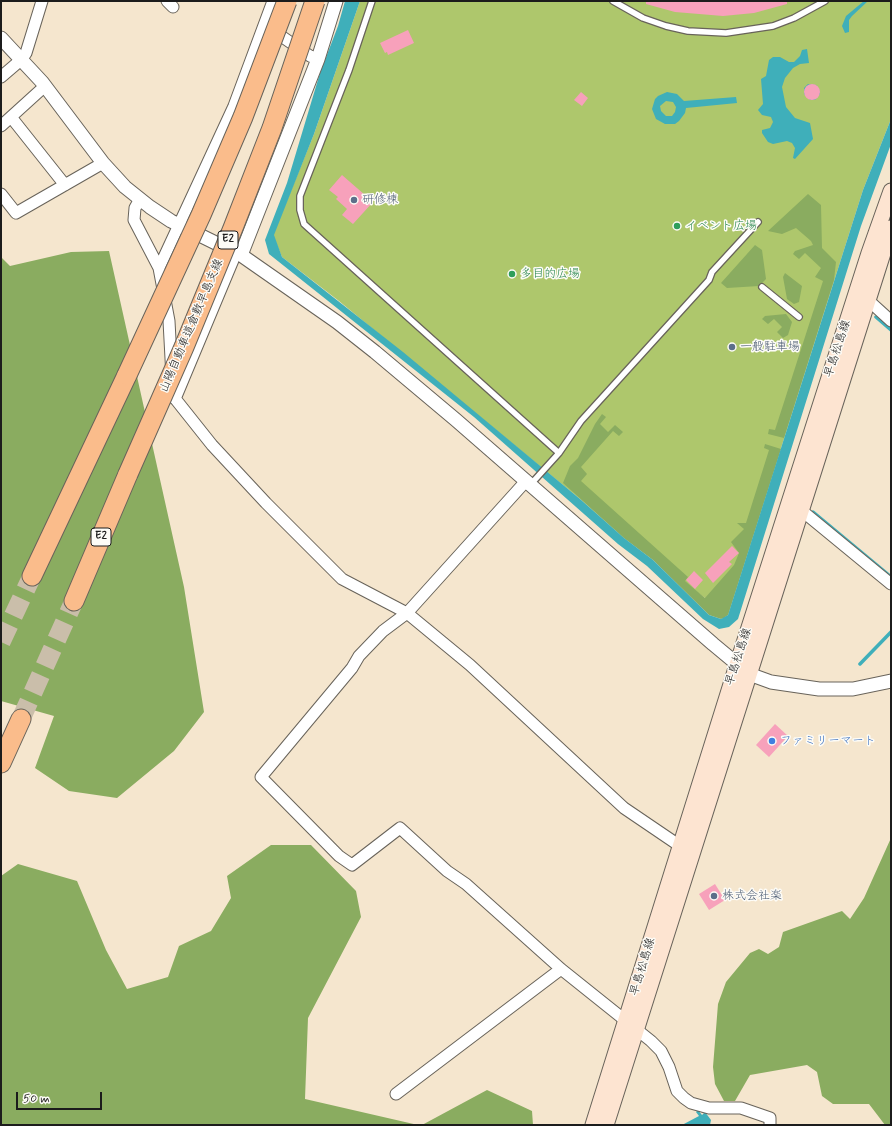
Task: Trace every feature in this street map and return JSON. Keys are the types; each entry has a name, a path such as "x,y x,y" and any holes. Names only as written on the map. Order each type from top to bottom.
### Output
{"highway":[{"path":"32,576 201,215 243,117 288,1"},
{"name":"山陽自動車道倉敷早島支線","path":"74,601 184,347 233,228 272,128 315,1"},
{"path":"1,763 21,719"}],"main road":[{"name":"早島松島線","path":"606,1125 631,1026 680,846 869,253 891,191"},
{"name":"早島松島線","path":"593,1125 631,1026 749,674 891,228"}],"street":[{"path":"1,77 22,59 29,46 42,1"},
{"path":"159,268 234,106 273,1"},
{"path":"175,399 239,254 318,59 336,1"},
{"path":"265,24 310,56 318,59"},
{"path":"1,38 22,59 45,86 103,164 125,188 179,226 239,254 337,322 532,480 737,665 749,674 771,682 819,689 853,689 891,681"},
{"path":"1,126 45,86"},
{"path":"11,117 65,185"},
{"path":"1,194 16,213 103,164"},
{"path":"140,199 135,208 134,220 159,268 168,321 171,387 175,399 212,445 266,503 342,579 407,613 470,665 624,808 680,846"},
{"path":"868,300 891,321"},
{"path":"532,480 407,613 383,631 359,656 352,668 261,777 339,856 352,865 400,828 447,870 466,884 561,969 651,1041 661,1051 669,1067 677,1091 684,1098 691,1103 709,1108 741,1108 770,1118 770,1125"},
{"path":"801,510 891,584"},
{"path":"396,1094 561,969"}],"lane":[{"path":"372,1 349,70 300,196 300,210 304,224 559,453"},
{"path":"613,1 643,18 666,26 688,31 726,33 773,26 794,18 825,1"},
{"path":"532,480 559,453 581,421 758,222"},
{"path":"762,286 799,317"}],"green space":[{"path":"360,1 891,1 891,119 863,190 728,615 624,538 580,499 339,301 282,257 273,235 314,134"},
{"path":"808,194 821,205 822,248 836,262 834,280 784,438 768,434 769,429 775,430 823,281 815,277 821,268 805,253 799,259 793,254 795,251 813,245 811,241 796,228 782,234 768,231"},
{"path":"755,245 762,250 766,279 759,286 727,288 721,283"},
{"path":"109,251 184,587 204,712 174,751 117,798 69,791 35,768 54,716 1,701 1,257 10,266 71,252"},
{"path":"785,273 802,286 799,302 794,304 787,299 783,277"},
{"path":"786,314 792,322 788,335 783,338 777,332 782,327 774,319 768,324 762,319 765,316"},
{"path":"602,414 606,417 600,424 608,432 615,425 623,432 619,436 613,431 581,467 587,474 581,481 688,577 685,581 705,598 734,565 739,553 731,542 744,529 737,523 746,523 769,450 764,448 765,444 781,449 728,615 724,618 721,619 709,615 653,560 624,538 563,483 570,466 578,458 595,424"},
{"path":"891,838 891,1125 885,1125 869,1104 833,1104 822,1096 817,1072 807,1065 750,1075 735,1101 724,1101 715,1084 713,1067 718,1004 726,982 750,953 759,949 768,954 779,947 783,932 842,911 850,919 864,898"},
{"path":"271,845 311,845 356,891 361,917 308,1018 305,1099 418,1125 1,1125 1,876 18,864 77,881 106,950 127,989 168,977 179,946 211,931 231,898 227,876"},
{"path":"487,1090 532,1111 533,1125 422,1125"}],"water":[{"path":"345,1 360,1 314,134 274,235 282,257 403,352 580,499 624,538 653,560 709,615 721,619 728,615 863,190 891,119 891,144 861,226 738,619 729,627 719,629 703,619 647,566 618,544 474,417 269,254 265,240 287,183 320,73 338,26"},
{"path":"864,1 868,1 849,20 849,32 845,33 842,26 846,16"},
{"path":"807,49 809,63 800,64 793,68 785,78 782,87 786,107 795,118 810,123 813,139 795,159 793,158 795,148 792,143 787,141 773,144 768,142 762,133 762,130 770,128 773,122 771,117 762,115 758,110 763,104 761,79 766,76 769,60 773,57 780,57 789,62 794,62 800,56 802,50"},
{"path":"808,84 816,85 820,94 815,100 810,100 804,94 804,88","holes":["811,87 816,90 817,94 813,97 809,96 807,93"]},
{"path":"667,92 677,94 684,101 736,97 737,103 686,108 685,113 679,121 675,124 665,124 656,119 652,109 655,99","holes":["666,101 673,102 676,107 675,112 672,116 666,116 661,111 660,106"]},
{"path":"698,1110 702,1115 705,1112 711,1120 710,1125 682,1125 699,1116 696,1112"}],"building":[{"path":"646,1 787,1 787,4 754,13 723,16 675,12 646,4"},
{"path":"408,30 414,43 388,55 387,52 385,53 380,43"},
{"path":"809,84 815,84 820,89 818,98 815,100 809,100 804,95 804,89"},
{"path":"581,92 588,98 582,106 574,100"},
{"name":"研修棟","path":"342,175 373,202 353,224 342,215 347,209 336,199 338,197 329,190"},
{"path":"732,546 739,553 729,562 732,564 713,583 705,573"},
{"path":"694,571 703,580 695,589 686,580"},
{"name":"ファミリーマート","path":"775,724 788,736 769,757 756,745"},
{"name":"株式会社楽","path":"715,884 725,900 709,910 699,894"}],"waterway":[{"path":"876,317 891,330"},
{"path":"813,512 891,577"},
{"path":"860,664 891,632"}],"tunnel":[{"path":"1,642 32,576"},
{"path":"21,719 74,601"}],"place":[{"name":"研修棟","path":"354,200"},
{"name":"イベント広場","path":"677,226"},
{"name":"多目的広場","path":"512,274"},
{"name":"一般駐車場","path":"732,347"},
{"name":"ファミリーマート","path":"772,741"},
{"name":"株式会社楽","path":"714,896"}]}
